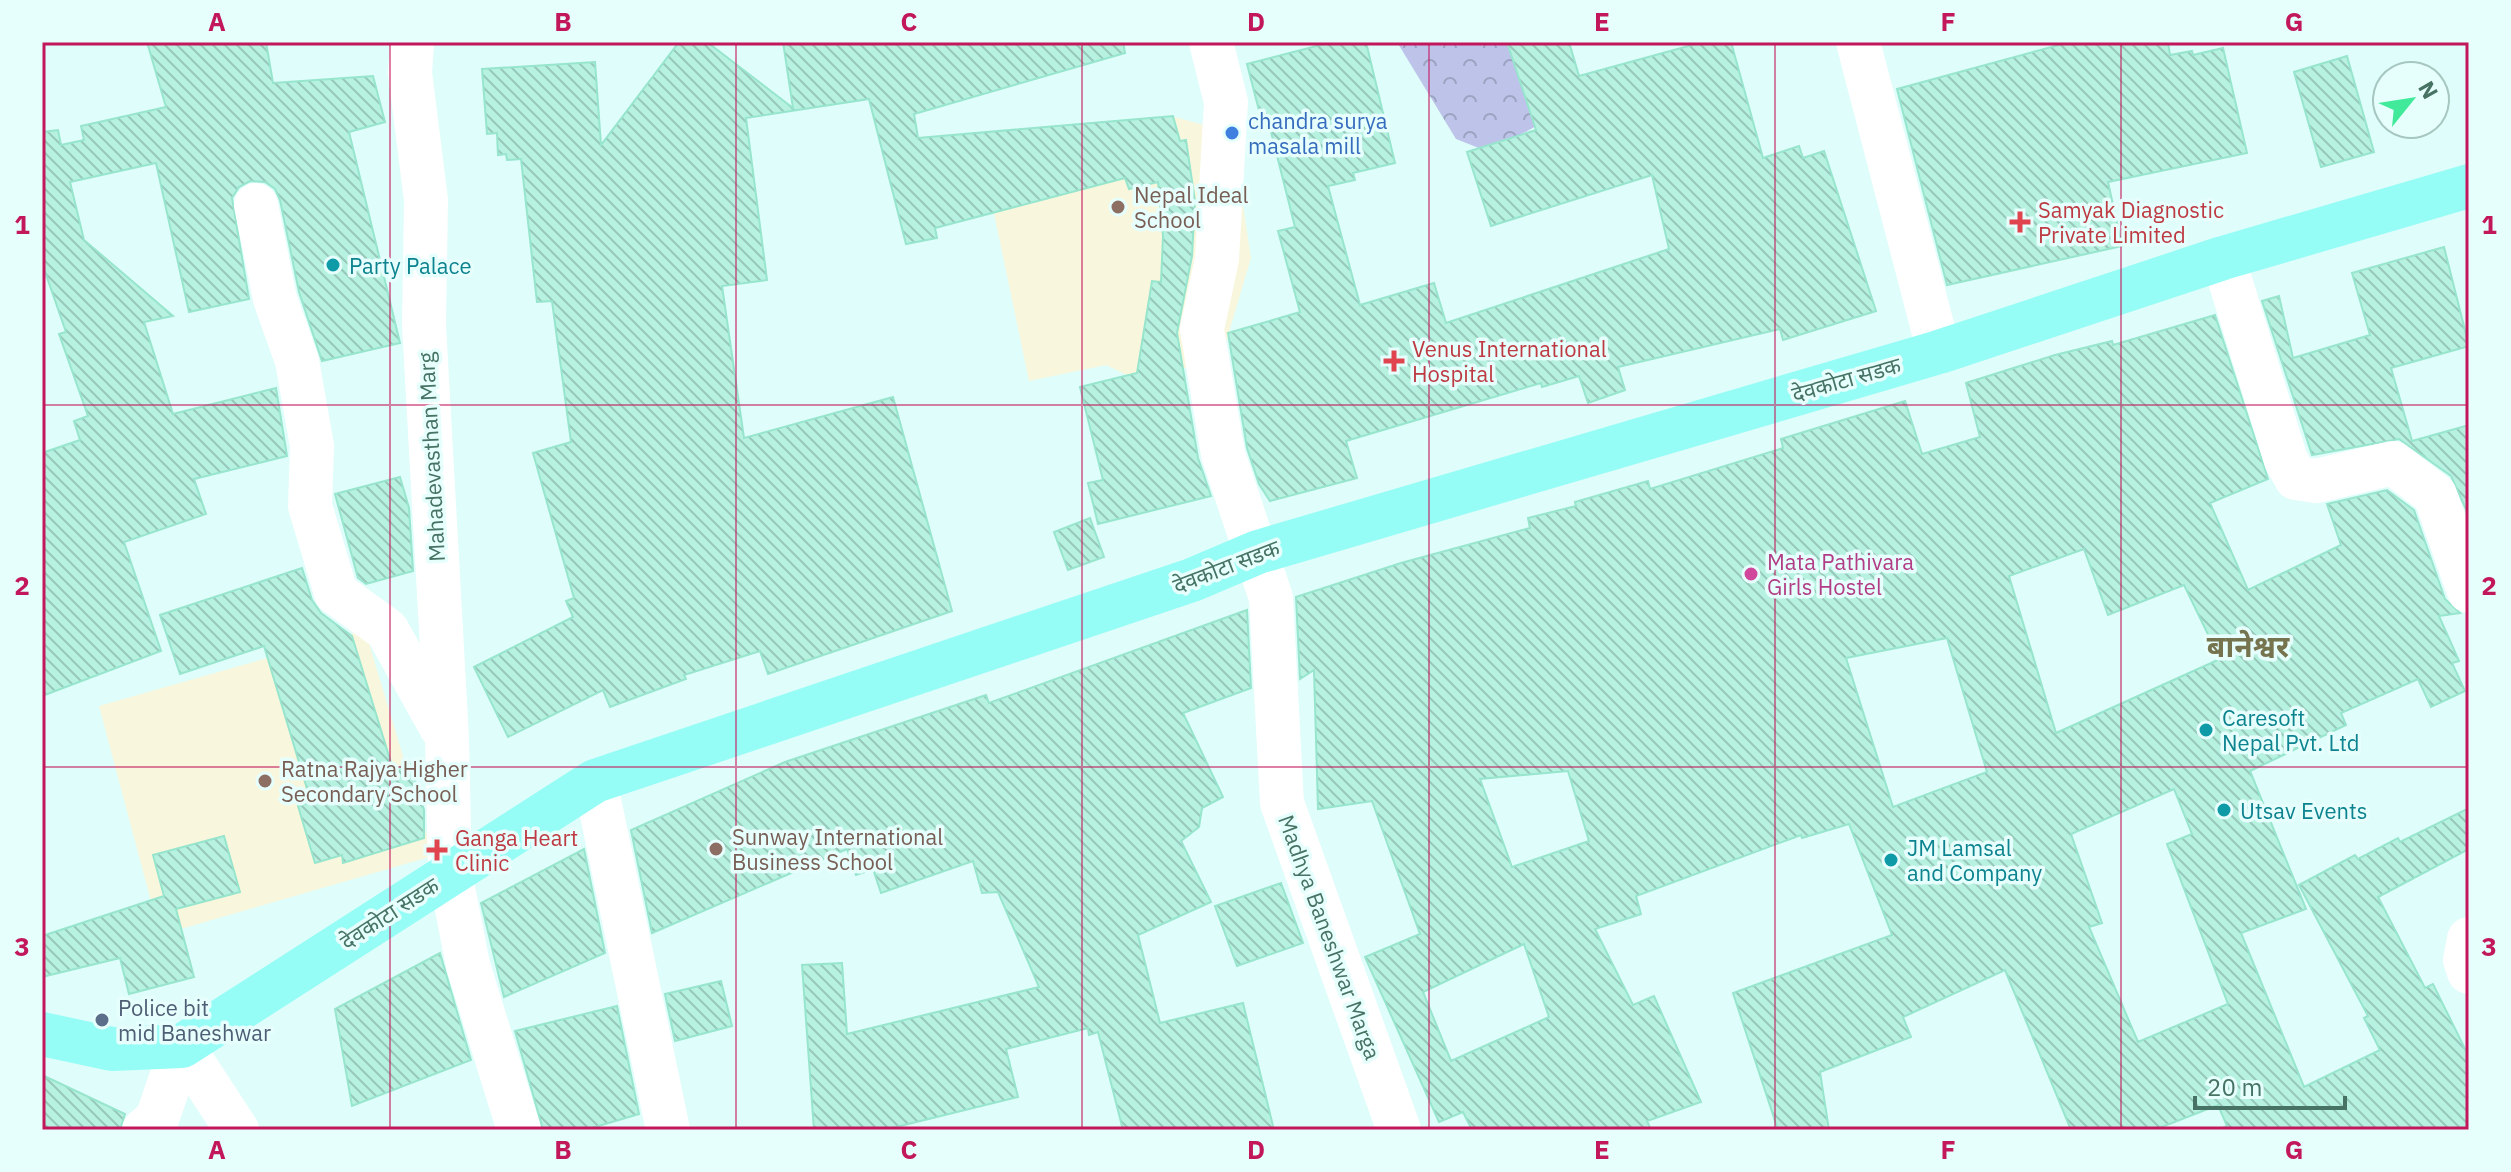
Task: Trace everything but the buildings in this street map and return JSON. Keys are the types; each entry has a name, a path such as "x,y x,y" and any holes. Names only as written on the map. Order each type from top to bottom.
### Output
{"main road":[{"name":"देवकोटा सडक","path":"182,1046 595,781 1192,580 1258,552 1939,352 2223,258 2469,186"},
{"path":"42,1034 112,1049 182,1046"}],"street":[{"name":"Mahadevasthan Marg","path":"412,42 410,73 426,200 424,325 447,738 450,873 468,965 519,1130"},
{"name":"Madhya Baneshwar Marga","path":"1211,42 1226,102 1217,259 1202,329 1223,454 1271,598 1282,803 1399,1130"},
{"path":"1858,42 1939,352"},
{"path":"256,205 275,299 297,361 312,446 310,506 336,593 387,630 447,738"},
{"path":"2223,258 2286,460 2296,478 2316,481 2393,463 2435,495 2469,591"},
{"path":"595,781 668,1130"},
{"path":"2469,939 2465,960 2469,972"},
{"path":"144,1130 157,1119 182,1046"},
{"path":"182,1046 237,1130"}],"shaded area":[{"name":"Nepal Ideal School","path":"1175,117 1232,133 1251,258 1221,359 1193,367 1127,375 1106,365 1029,381 982,156"},
{"name":"Ratna Rajya Higher Secondary School","path":"365,630 433,856 160,935 99,706"}],"green space":[{"path":"1397,42 1526,42 1558,114 1489,152 1456,139"}],"place":[{"name":"chandra surya masala mill","path":"1232,133"},
{"name":"Nepal Ideal School","path":"1118,207"},
{"name":"Samyak Diagnostic Private Limited","path":"2020,222"},
{"name":"Party Palace","path":"333,265"},
{"name":"Venus International Hospital","path":"1394,361"},
{"name":"Mata Pathivara Girls Hostel","path":"1751,574"},
{"name":"Caresoft Nepal Pvt. Ltd","path":"2206,730"},
{"name":"Ratna Rajya Higher Secondary School","path":"265,781"},
{"name":"Utsav Events","path":"2224,810"},
{"name":"Sunway International Business School","path":"716,849"},
{"name":"Ganga Heart Clinic","path":"437,850"},
{"name":"JM Lamsal and Company","path":"1891,860"},
{"name":"Police bit mid Baneshwar","path":"102,1020"}],"district":[{"name":"बानेश्वर","path":"2248,645"}]}
